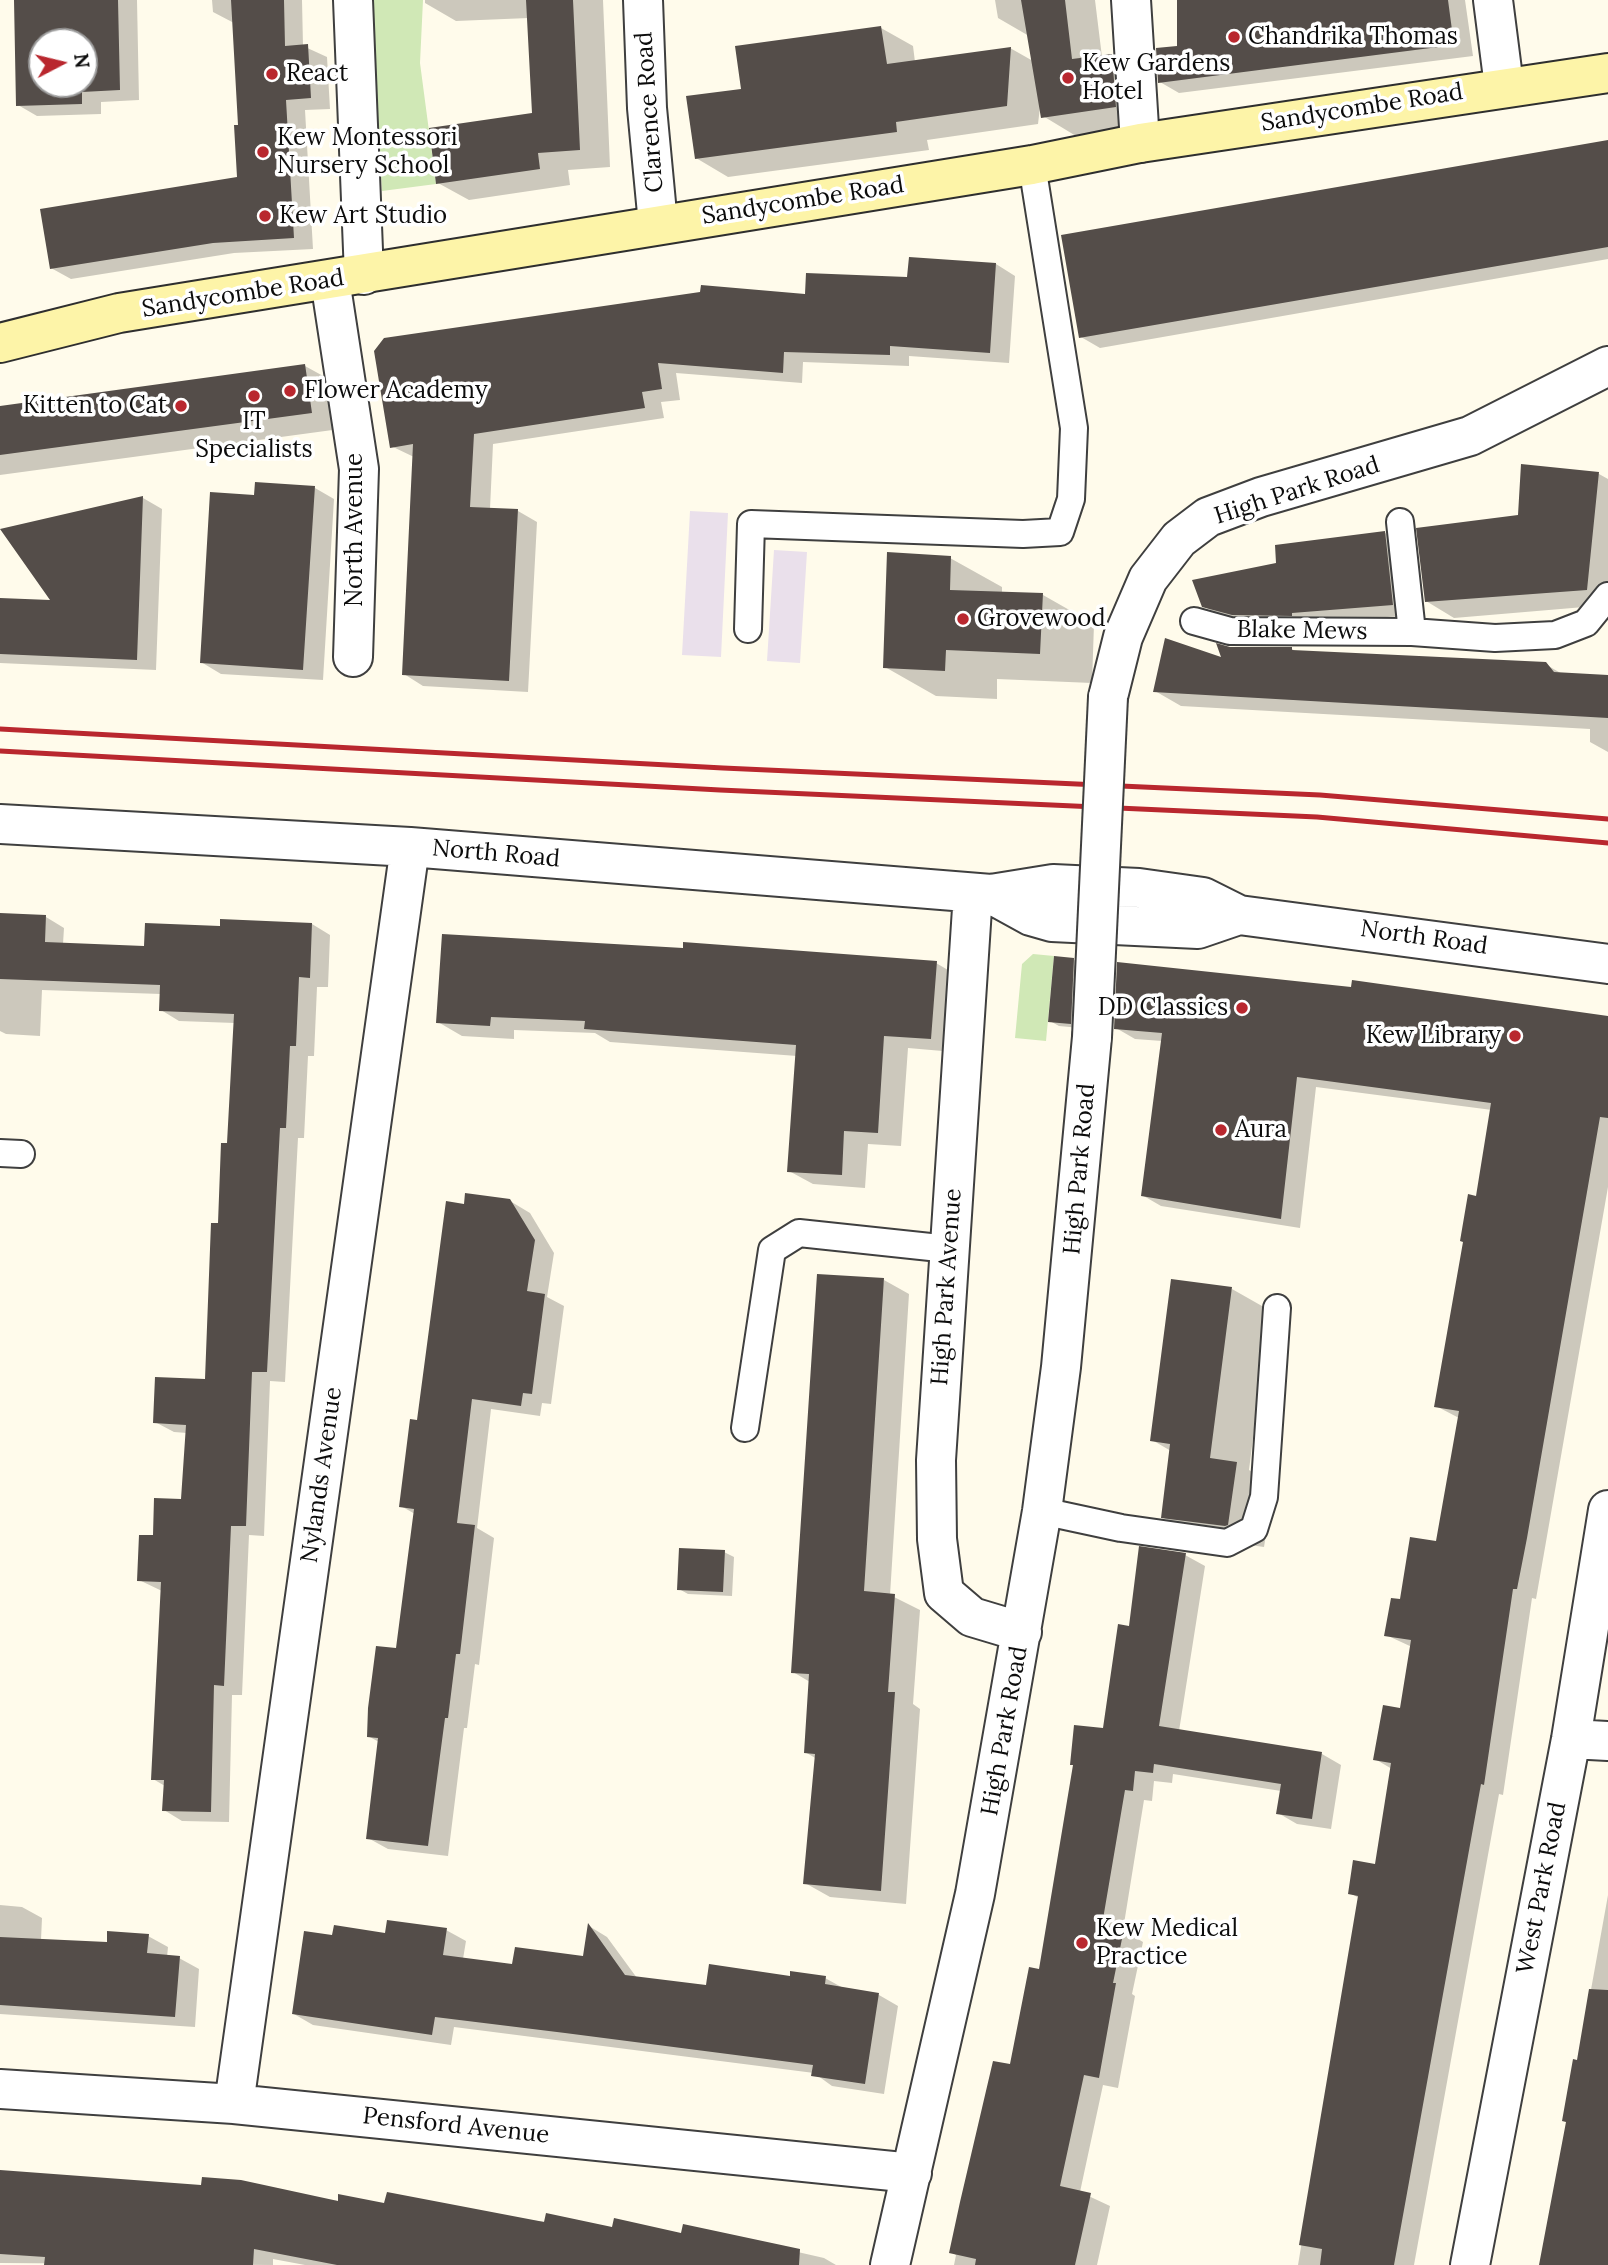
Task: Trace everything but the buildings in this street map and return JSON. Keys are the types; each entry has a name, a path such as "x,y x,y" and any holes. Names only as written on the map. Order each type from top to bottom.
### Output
{"main road":[{"name":"Sandycombe Road","path":"0,343 119,313 1032,165 1140,143 1504,86 1608,73"}],"street":[{"name":"North Avenue","path":"353,0 347,277 359,469 353,657"},
{"name":"Clarence Road","path":"643,0 647,108 658,224"},
{"path":"1131,0 1140,143"},
{"path":"1493,0 1504,86"},
{"name":"High Park Road","path":"890,2265 975,1894 1042,1511 1061,1367 1092,1037 1108,697 1123,637 1148,579 1178,539 1208,517 1261,497 1470,436 1607,369"},
{"name":"North Road","path":"0,824 410,847 982,893 1031,916 1052,922 1198,929 1239,915 1608,964"},
{"name":"Nylands Avenue","path":"234,2104 410,847"},
{"name":"High Park Avenue","path":"982,893 949,1249 936,1460 937,1539 944,1593 972,1617 1022,1632"},
{"name":"West Park Road","path":"1470,2265 1571,1739 1608,1510"},
{"path":"1571,1739 1608,1741"},
{"name":"Pensford Avenue","path":"0,2089 234,2104 912,2173"}],"lane":[{"path":"748,629 751,524 1023,534 1060,532 1071,499 1074,428 1032,165"},
{"path":"1400,522 1412,632"},
{"name":"Blake Mews","path":"1194,621 1230,631 1412,632 1495,638 1555,635 1586,623 1608,596"},
{"path":"745,1428 772,1250 799,1233 949,1249"},
{"path":"1042,1511 1121,1528 1227,1543 1254,1529 1264,1497 1278,1308"}],"shaded area":[{"path":"690,511 728,513 721,657 682,655"},
{"path":"774,550 807,552 800,663 767,661"}],"green space":[{"path":"371,0 423,0 420,63 436,184 382,191"},
{"path":"1033,954 1054,956 1046,1041 1015,1038 1022,964"}],"railway":[{"path":"0,729 723,768 1320,795 1608,819"},
{"path":"0,751 720,790 1317,817 1608,843"}],"place":[{"name":"Chandrika Thomas","path":"1234,37"},
{"name":"React","path":"272,74"},
{"name":"Kew Gardens Hotel","path":"1068,78"},
{"name":"Kew Montessori Nursery School","path":"263,152"},
{"name":"Kew Art Studio","path":"265,216"},
{"name":"Flower Academy","path":"290,391"},
{"name":"IT Specialists","path":"254,396"},
{"name":"Kitten to Cat","path":"181,406"},
{"name":"Grovewood","path":"963,619"},
{"name":"DD Classics","path":"1242,1008"},
{"name":"Kew Library","path":"1515,1036"},
{"name":"Aura","path":"1221,1130"},
{"name":"Kew Medical Practice","path":"1082,1943"}]}
